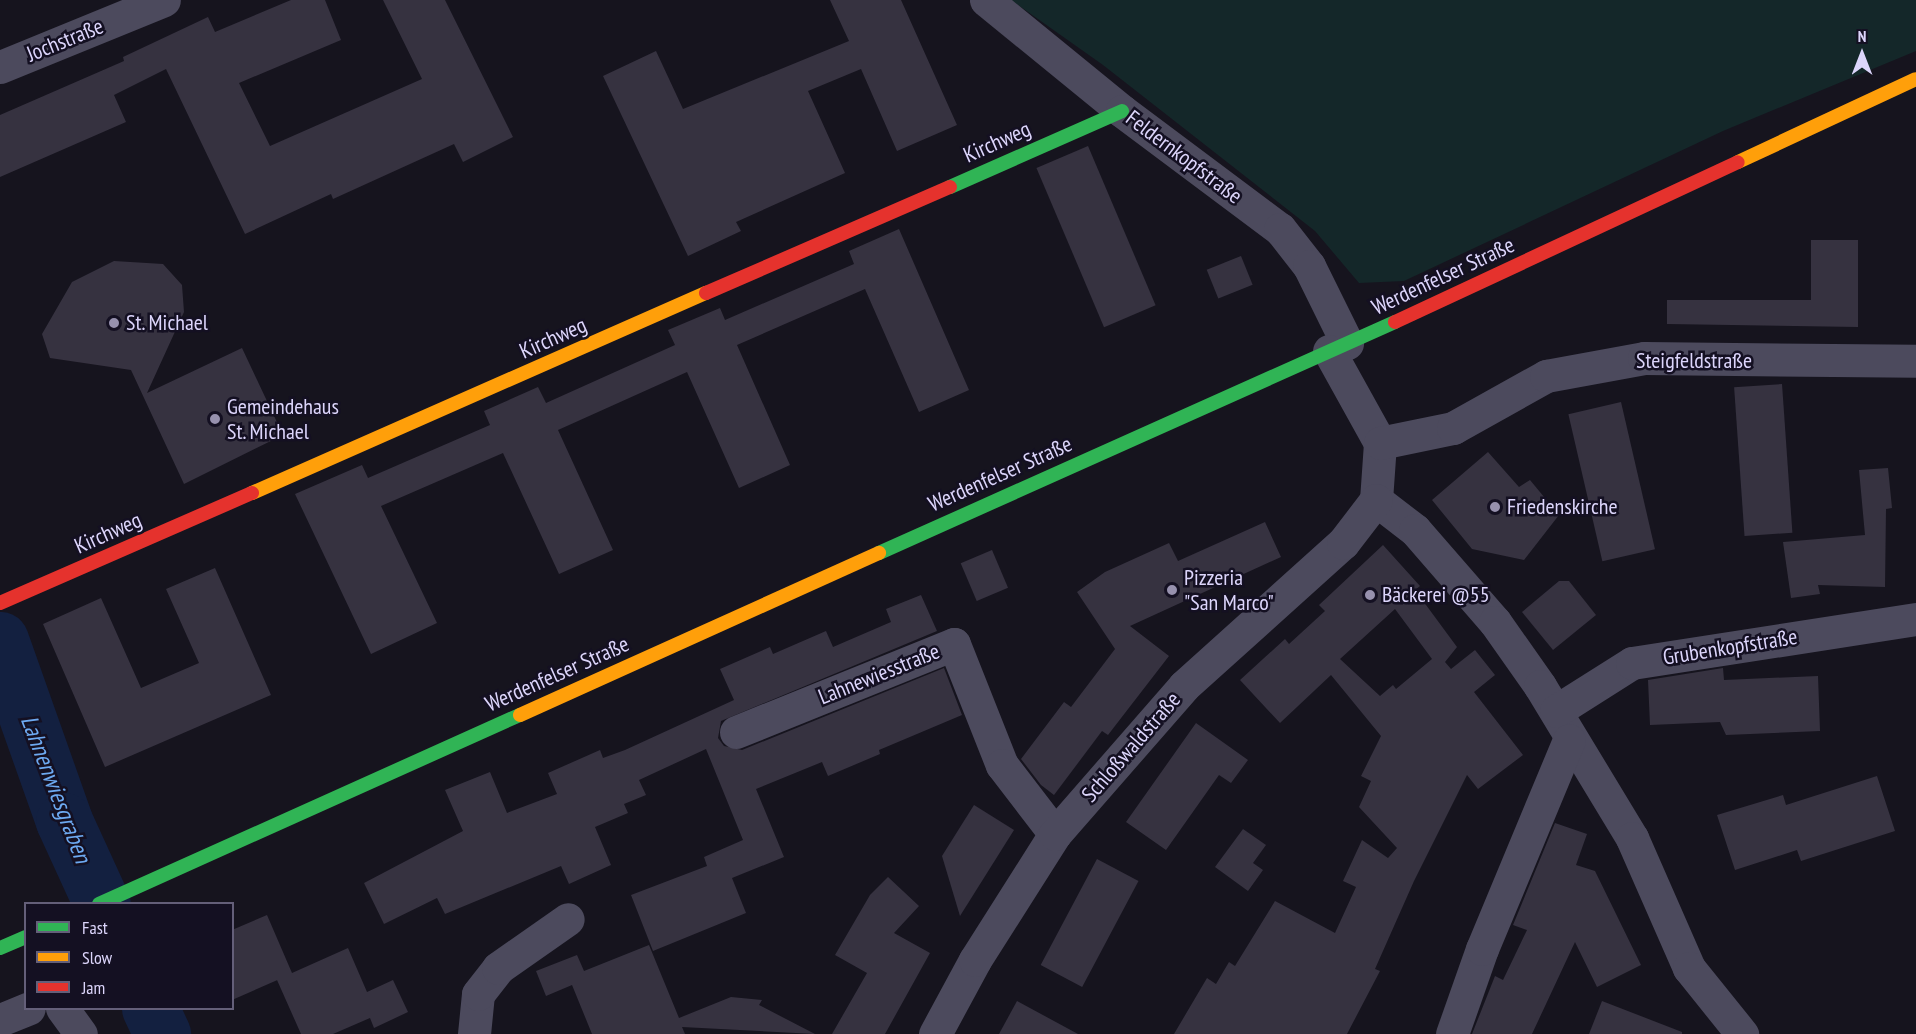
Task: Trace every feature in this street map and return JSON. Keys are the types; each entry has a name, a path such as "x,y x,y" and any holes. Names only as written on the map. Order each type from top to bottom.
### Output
{"street":[{"name":"Jochstraße","path":"0,67 164,0"},
{"name":"Feldernkopfstraße","path":"986,0 1122,111 1280,229 1309,266 1338,347 1380,443"},
{"name":"Werdenfelser Straße","path":"101,902 1338,347 1916,79"},
{"name":"Kirchweg","path":"5,601 1122,111"},
{"name":"Steigfeldstraße","path":"1380,443 1453,428 1546,376 1644,358 1916,361"},
{"path":"1380,443 1376,500 1415,530 1495,622 1563,725 1632,838 1689,968 1742,1034"},
{"name":"Schloßwaldstraße","path":"935,1034 975,960 1055,834 1184,686 1343,543 1376,500"},
{"name":"Grubenkopfstraße","path":"1563,725 1632,663 1916,619"},
{"name":"Lahnewiesstraße","path":"736,732 954,644 1002,765 1055,834"},
{"path":"1452,1034 1563,725"},
{"path":"474,1034 478,994 498,968 568,919"},
{"path":"0,1020 24,1010"},
{"path":"63,1010 81,1034"}],"green space":[{"path":"1011,0 1916,0 1916,51 1723,131 1404,281 1359,283 1315,231 1103,65"}],"building":[{"path":"291,0 325,0 341,40 239,83 270,146 422,79 383,0 445,0 513,137 463,162 454,144 333,199 331,194 245,234 166,69 114,95 126,122 0,177 0,115 124,61 123,57 208,17 215,32"},
{"path":"830,0 901,0 957,125 897,151 861,69 808,91 845,173 736,222 741,231 688,256 603,76 656,51 683,109 849,41"},
{"path":"1088,146 1156,305 1104,327 1036,168"},
{"path":"899,229 969,390 919,412 865,289 737,345 790,465 739,488 687,372 558,430 613,550 559,574 503,453 381,506 437,623 371,654 295,494 362,465 368,478 490,425 484,411 538,387 546,403 675,345 668,330 720,308 725,320 854,264 849,251"},
{"path":"1811,240 1858,240 1858,327 1667,324 1667,300 1811,300"},
{"path":"1241,256 1253,285 1218,299 1207,270"},
{"path":"114,261 163,264 182,285 184,312 147,393 242,348 283,435 184,484 131,370 50,358 42,334 72,282"},
{"path":"1782,384 1792,533 1745,536 1734,387"},
{"path":"1621,402 1655,549 1602,561 1568,414"},
{"name":"Friedenskirche","path":"1488,452 1519,487 1530,480 1559,515 1524,560 1472,549 1432,500"},
{"path":"1888,468 1892,508 1886,509 1885,587 1818,585 1820,594 1791,598 1783,542 1865,535 1859,470"},
{"path":"1265,522 1281,557 1130,626 1169,656 1108,735 1102,731 1054,795 1041,785 1021,759 1064,702 1071,707 1115,649 1077,592 1105,572 1169,543 1178,561"},
{"path":"1383,545 1420,586 1415,590 1457,647 1445,662 1451,669 1475,650 1495,675 1474,692 1523,755 1478,789 1467,775 1414,881 1375,969 1380,971 1347,1034 1174,1034 1207,978 1216,984 1229,962 1235,966 1275,901 1335,933 1356,887 1343,881 1362,840 1388,858 1397,848 1359,807 1371,781 1361,776 1381,736 1331,675 1280,723 1240,680 1285,639 1289,644 1325,611 1319,605","holes":["1395,609 1432,659 1396,689 1393,685 1380,696 1340,659"]},
{"path":"992,550 1008,588 977,601 961,563"},
{"path":"215,568 271,695 105,767 43,624 101,598 141,688 199,663 166,589"},
{"path":"1559,581 1569,581 1596,615 1553,650 1522,612"},
{"path":"921,595 937,631 721,721 718,738 724,746 742,750 944,668 962,715 879,750 880,754 828,776 822,762 756,789 784,857 732,878 746,913 653,951 631,895 707,866 704,857 743,840 706,749 639,780 646,795 624,804 628,813 595,827 611,865 569,884 561,866 445,914 437,898 384,924 364,883 463,831 445,790 490,772 507,813 557,794 548,773 600,750 603,758 625,750 734,700 720,669 770,647 773,654 826,631 833,647 891,622 886,609"},
{"path":"1723,668 1724,680 1818,676 1820,731 1726,735 1720,722 1650,725 1648,680"},
{"path":"1196,723 1248,760 1231,783 1219,775 1166,850 1126,822"},
{"path":"1877,776 1895,831 1801,861 1797,850 1735,870 1717,815 1783,795 1786,805"},
{"path":"974,805 1014,830 960,916 942,856"},
{"path":"1555,823 1587,834 1576,865 1595,871 1641,965 1597,987 1575,942 1532,1034 1472,1034 1495,976 1503,980 1527,930 1513,925"},
{"path":"1243,829 1266,845 1253,863 1263,870 1248,891 1215,867"},
{"path":"1097,859 1138,881 1082,987 1041,965"},
{"path":"888,877 919,906 894,933 930,953 885,1034 832,1034 867,973 835,955 870,895"},
{"path":"267,915 292,973 348,948 367,992 393,980 408,1012 374,1028 370,1018 333,1034 301,1034 277,980 234,999 234,929"},
{"path":"649,945 679,1018 731,997 762,1000 759,1005 815,1034 682,1027 685,1034 592,1034 572,985 546,996 536,971 577,955 584,971"},
{"path":"1017,1001 1078,1034 999,1034"},
{"path":"1602,1001 1682,1032 1682,1034 1589,1034"}],"waterway":[{"name":"Lahnenwiesgraben","path":"0,640 64,821 101,902"},
{"name":"Lahnenwiesgraben","path":"151,1010 162,1034"}],"traffic: fast":[{"path":"950,187 1122,111"},
{"path":"879,553 1395,322"},
{"path":"103,902 520,715"},
{"path":"0,948 24,938"}],"traffic: slow":[{"path":"1738,162 1916,79"},
{"path":"252,493 706,293"},
{"path":"520,715 879,553"}],"traffic: jam":[{"path":"1395,322 1738,162"},
{"path":"706,293 950,187"},
{"path":"0,603 252,493"}],"place":[{"name":"St. Michael","path":"114,323"},
{"name":"Gemeindehaus St. Michael","path":"215,419"},
{"name":"Friedenskirche","path":"1495,507"},
{"name":"Pizzeria \"San Marco\"","path":"1172,590"},
{"name":"Bäckerei @55","path":"1370,595"}]}
